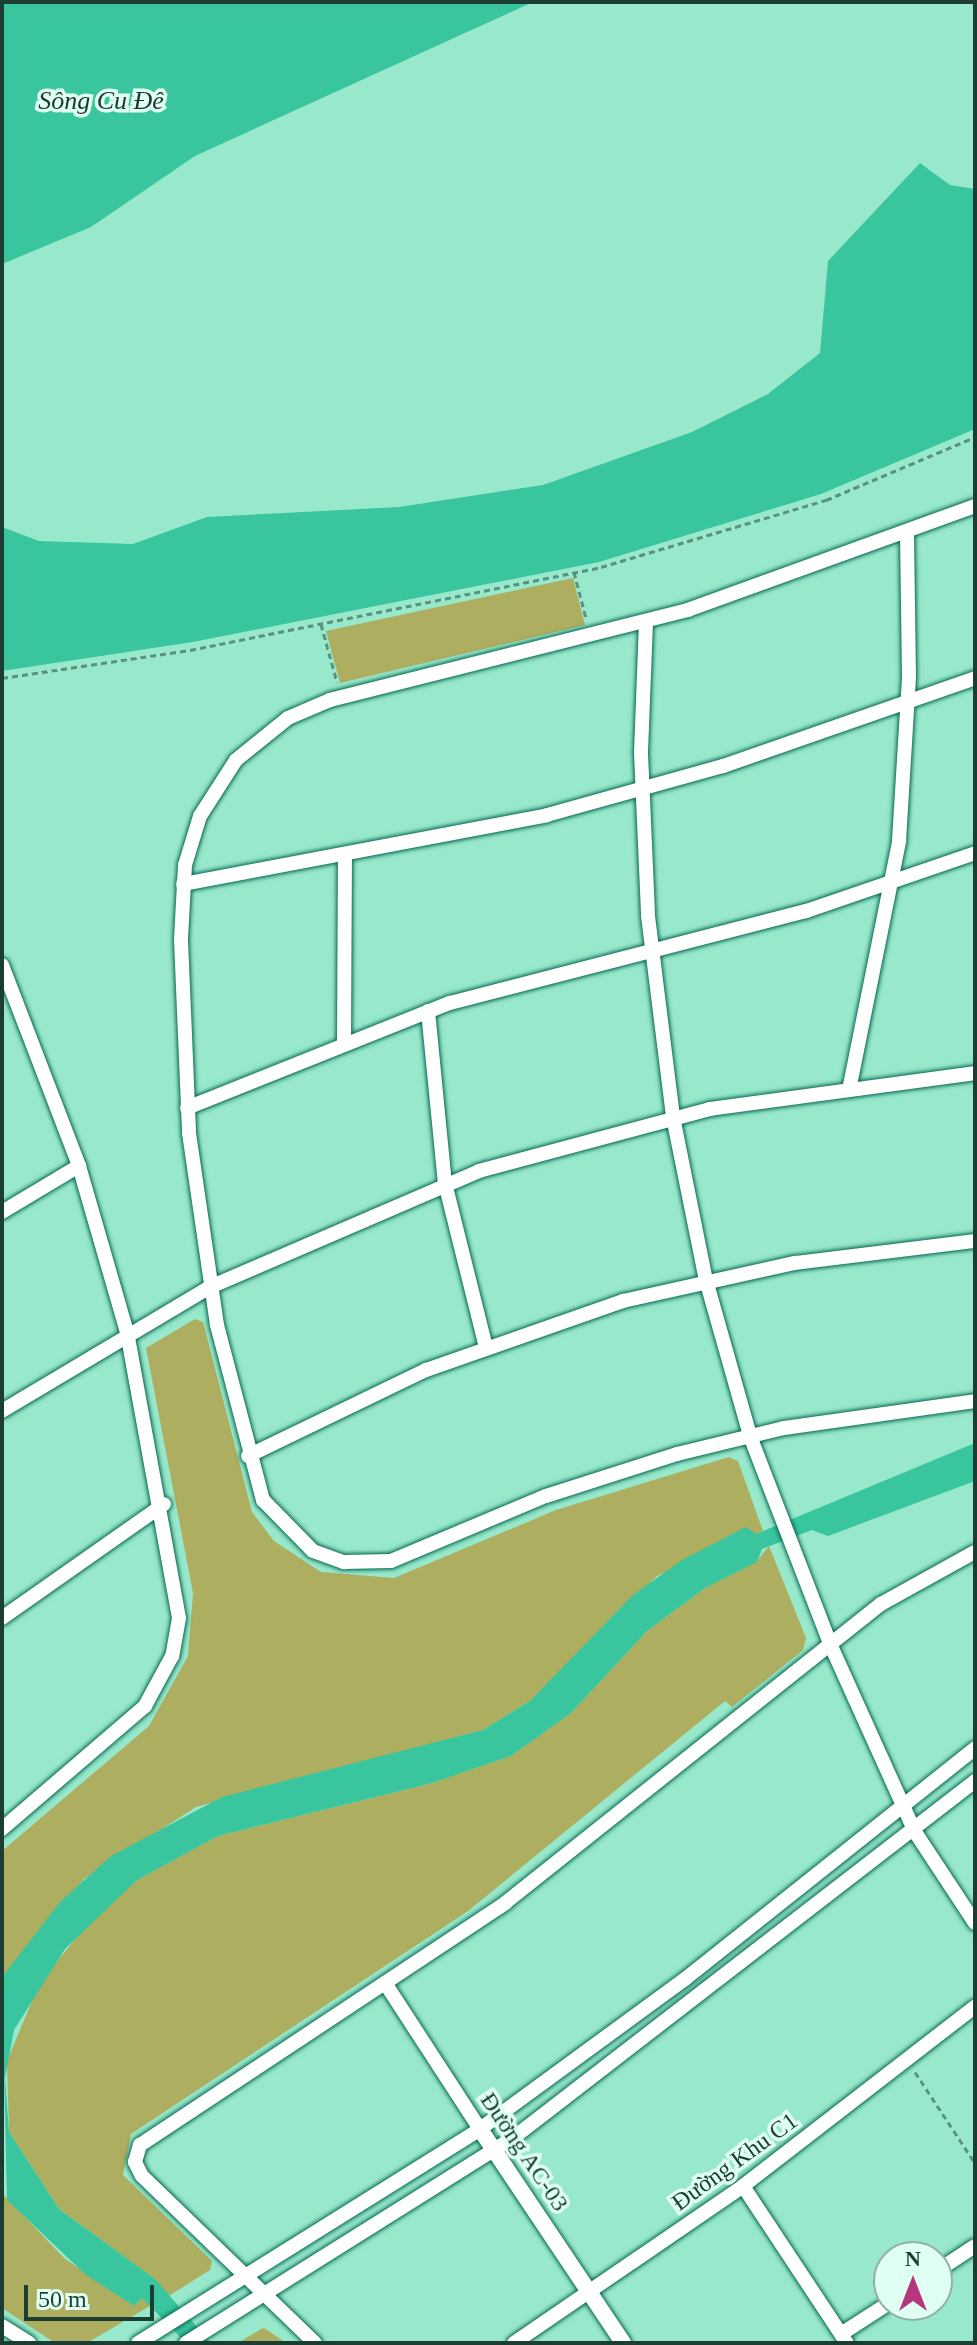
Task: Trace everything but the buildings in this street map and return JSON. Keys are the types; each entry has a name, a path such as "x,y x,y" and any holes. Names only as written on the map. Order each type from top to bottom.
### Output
{"street":[{"path":"975,506 907,534 646,622 345,696 288,718 245,750 210,797 183,884 187,1108 210,1287 248,1456 263,1500 290,1535 328,1557 376,1564 577,1484 750,1436 975,1401"},
{"path":"850,1085 894,884 908,704 907,534"},
{"path":"646,622 641,790 651,949 673,1117 706,1280 750,1436 831,1646 915,1832 975,1923"},
{"path":"183,884 345,859 641,790 908,704 975,678"},
{"path":"187,1108 344,1041 428,1011 894,884 975,853"},
{"path":"344,1041 345,859"},
{"path":"2,965 79,1166 127,1332 164,1504 179,1618 165,1673 131,1721 2,1829"},
{"path":"428,1011 445,1183 486,1347"},
{"path":"2,1411 127,1332 210,1287 445,1183 673,1117 850,1085 975,1073"},
{"path":"2,1212 79,1166"},
{"path":"248,1456 486,1347 706,1280 975,1241"},
{"path":"2,1618 164,1504"},
{"path":"315,2343 142,2176 137,2149 387,1986 620,1816 905,1587 975,1552"},
{"path":"138,2343 249,2277 480,2129 903,1808 975,1748"},
{"path":"186,2343 266,2296 494,2150 915,1832 975,1781"},
{"name":"Đường AC-03","path":"387,1986 623,2343"},
{"name":"Đường Khu C1","path":"514,2343 590,2294 743,2186 975,2007"},
{"path":"743,2186 844,2339 873,2316"},
{"path":"953,2260 975,2246"},
{"path":"2,2326 29,2343"}],"path":[{"path":"2,678 321,624 574,572 826,500 975,437"},
{"path":"574,572 588,628"},
{"path":"321,624 339,687"},
{"path":"915,2072 975,2163"}],"shaded area":[{"path":"573,578 585,625 340,683 326,631"},
{"path":"195,1319 203,1322 252,1512 274,1541 321,1572 394,1578 556,1510 729,1457 738,1461 763,1531 657,1576 530,1701 483,1730 196,1807 84,1879 2,1977 2,1851 149,1726 188,1656 193,1593 146,1348"},
{"path":"769,1546 806,1638 803,1650 732,1707 725,1701 468,1911 131,2134 123,2175 212,2261 210,2270 167,2297 155,2279 59,2209 9,2132 7,2061 40,1982 90,1921 137,1880 218,1836 432,1783 511,1756 571,1713 647,1631 705,1588 756,1562"},
{"path":"2,2193 64,2258 134,2306 142,2298 150,2306 87,2343 55,2343 2,2308"},
{"path":"261,2329 286,2343 238,2343"}],"water":[{"name":"Sông Cu Đê","path":"2,2 533,2 195,156 91,227 2,264"},
{"path":"920,163 950,185 975,189 975,429 821,494 599,562 193,642 2,671 2,527 39,541 133,544 207,517 399,507 543,485 692,432 768,394 820,353 828,261"},
{"path":"975,1443 975,1481 828,1536 812,1530 762,1549 757,1562 705,1588 647,1631 571,1713 511,1756 432,1783 218,1836 137,1880 65,1949 14,2030 5,2078 9,2132 59,2209 155,2279 211,2343 186,2343 142,2298 134,2306 86,2275 7,2200 2,1977 61,1901 111,1856 222,1797 483,1730 530,1701 633,1595 682,1560 746,1527 756,1534"}]}
